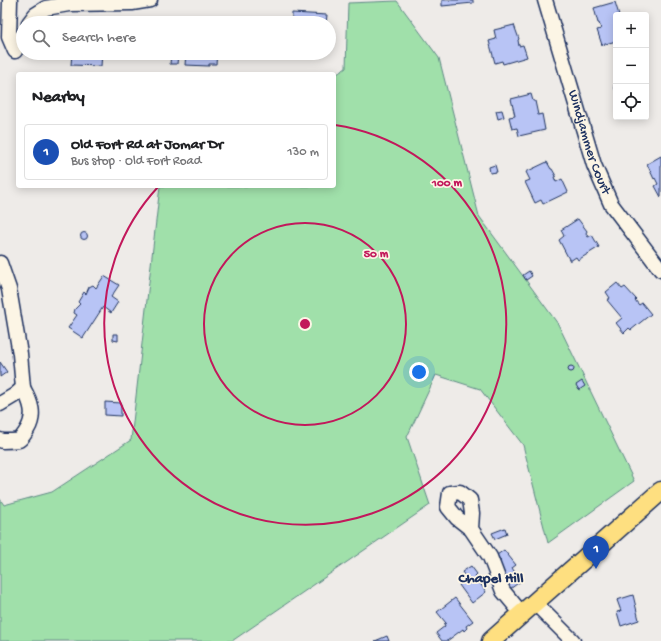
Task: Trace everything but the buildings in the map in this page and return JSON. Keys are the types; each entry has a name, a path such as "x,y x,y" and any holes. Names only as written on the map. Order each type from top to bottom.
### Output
{"main road":[{"path":"491,641 661,491"}],"street":[{"path":"10,0 9,37 15,52 16,50"},
{"path":"34,16 46,8 70,4 132,3 150,0"},
{"name":"Windjammer Court","path":"545,0 594,166 611,204 661,270"},
{"path":"0,263 9,289 20,354 23,388 31,407 32,419 24,435 19,440 3,442 0,440"},
{"path":"0,404 23,388"},
{"path":"471,529 490,556 503,591 522,614"},
{"path":"535,603 573,641"}],"green space":[{"path":"397,1 439,58 479,216 558,324 634,481 548,543 523,445 480,389 436,375 407,437 430,505 232,641 0,641 0,499 4,505 52,492 131,440 160,188 336,188 336,75 346,68 348,3"}],"place":[{"name":"Old Fort Rd at Jomar Dr","path":"596,569"}],"district":[{"name":"Chapel Hill","path":"491,579"}]}
